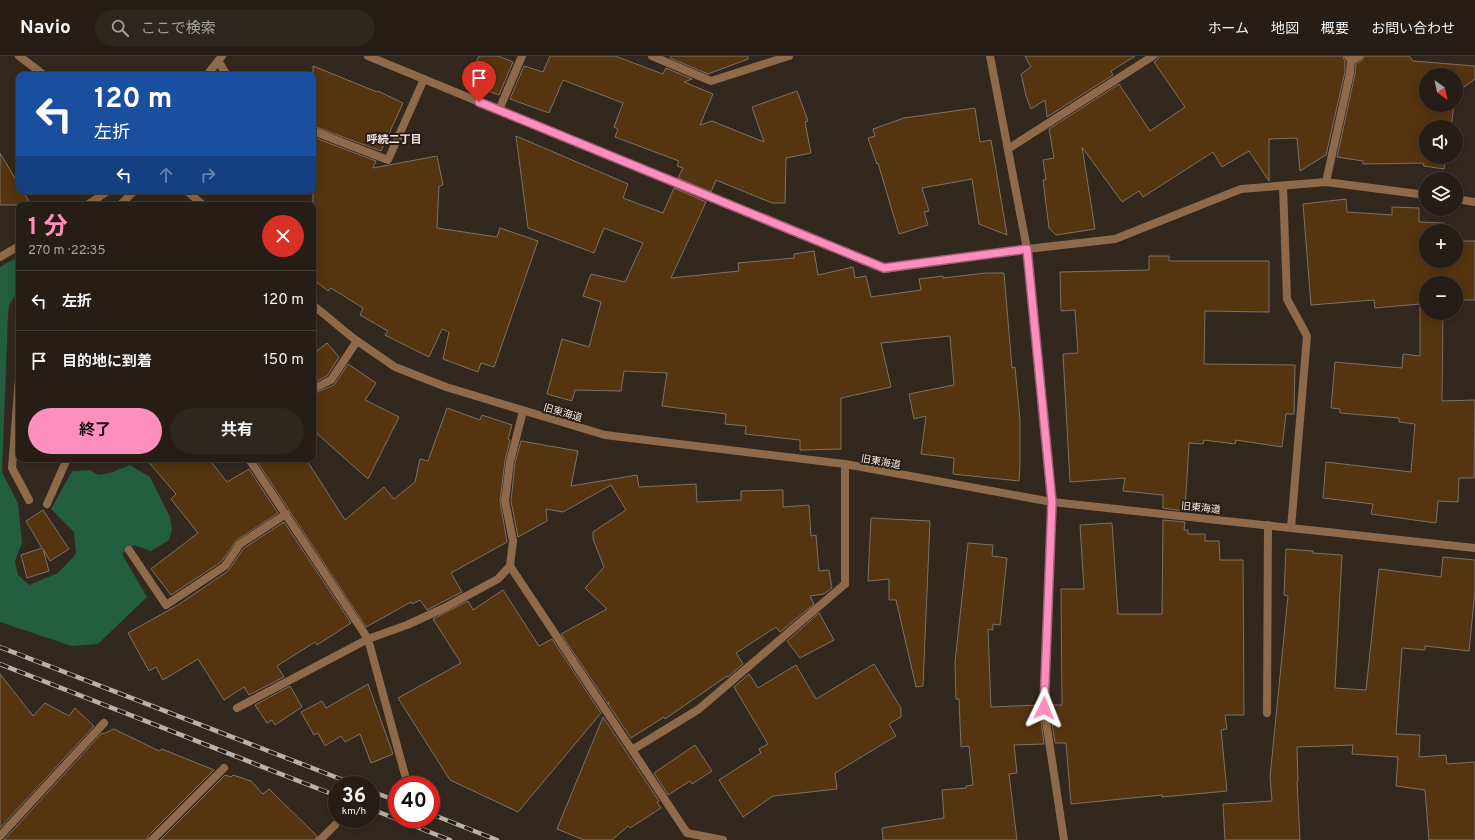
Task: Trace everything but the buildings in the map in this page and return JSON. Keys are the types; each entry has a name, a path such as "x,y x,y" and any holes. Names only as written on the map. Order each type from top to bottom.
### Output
{"street":[{"path":"19,56 40,72"},
{"path":"368,56 884,268 1115,239 1241,189 1326,182 1419,194"},
{"path":"499,110 522,56"},
{"path":"652,56 711,81 789,56"},
{"path":"990,56 1027,249 1052,502 1044,708 1064,840"},
{"path":"1008,148 1153,56"},
{"path":"1326,182 1350,73 1349,59 1359,56"},
{"path":"209,72 220,59 226,72"},
{"path":"316,132 388,160 424,79"},
{"path":"1283,186 1287,299 1307,336 1291,528"},
{"path":"92,202 104,194"},
{"path":"123,202 131,194"},
{"path":"190,194 199,202"},
{"path":"1463,200 1475,202"},
{"path":"0,257 16,248"},
{"name":"旧東海道","path":"316,307 357,341 395,367 446,387 605,434 845,464 1052,502 1475,548"},
{"path":"316,388 331,380 357,341"},
{"path":"237,708 368,639 407,625 498,579 510,566 513,541 505,501 510,462 523,411"},
{"path":"16,429 12,468 29,500"},
{"path":"47,504 66,462"},
{"path":"251,462 368,639 406,775"},
{"path":"632,750 698,709 845,584 845,464"},
{"path":"129,550 166,605 225,566 240,544 286,514"},
{"path":"1267,713 1268,525"},
{"path":"510,566 687,833 723,840"},
{"path":"0,836 104,723"},
{"path":"152,840 224,768"},
{"path":"320,840 331,828"}],"green space":[{"path":"16,258 16,294 9,305 8,316 2,472 18,503 22,543 15,561 18,575 29,585 58,573 76,554 74,532 51,509 72,471 90,470 98,475 110,473 130,465 150,477 170,517 172,529 169,540 151,551 134,545 122,554 147,597 98,644 72,646 0,622 0,267"}],"railway":[{"path":"0,647 333,776"},
{"path":"0,664 328,792"},
{"path":"380,794 388,798"},
{"path":"380,813 450,840"},
{"path":"440,818 497,840"}],"district":[{"name":"呼続二丁目","path":"394,139"}],"route":[{"path":"479,102 884,268 1027,249 1052,502 1044,708"}]}
